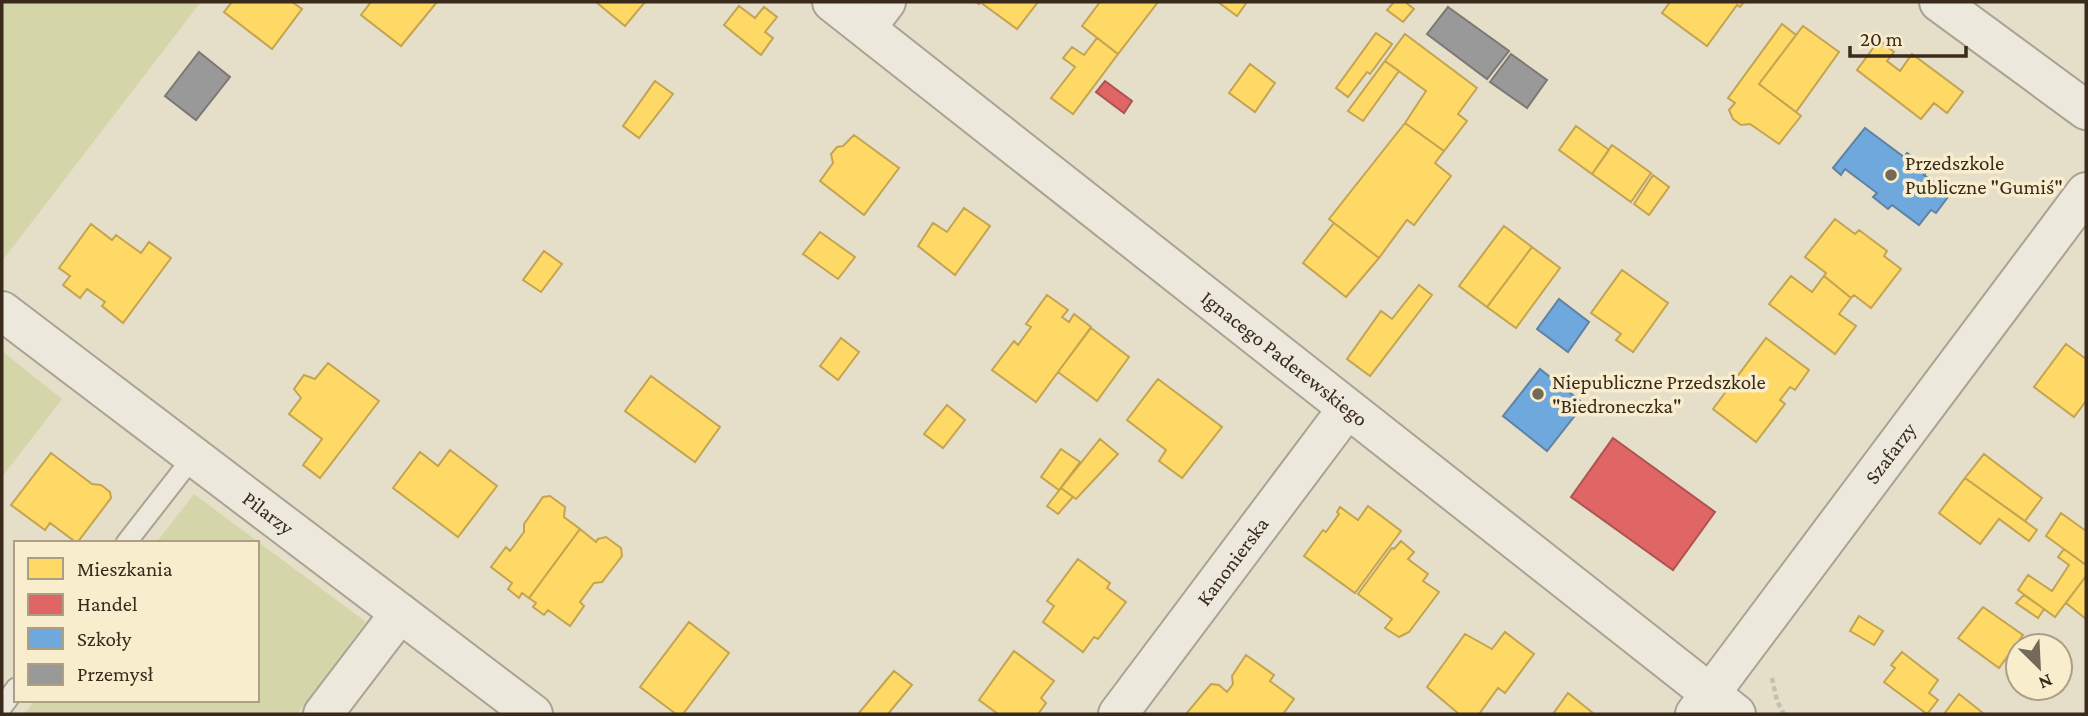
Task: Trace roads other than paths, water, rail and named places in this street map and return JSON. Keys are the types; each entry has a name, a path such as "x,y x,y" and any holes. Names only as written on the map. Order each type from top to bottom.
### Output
{"street":[{"name":"Ignacego Paderewskiego","path":"832,2 876,15 1347,409 1713,708"},
{"path":"1939,2 2086,110"},
{"name":"Szafarzy","path":"1713,708 2086,192"},
{"name":"Pilarzy","path":"2,311 533,714"},
{"name":"Kanonierska","path":"1118,714 1347,409"},
{"path":"323,714 400,613"}],"lane":[{"path":"128,541 193,457"},
{"path":"2,707 14,691"}],"place":[{"name":"Przedszkole Publiczne \"Gumiś\"","path":"1891,175"},
{"name":"Niepubliczne Przedszkole \"Biedroneczka\"","path":"1538,394"}]}
